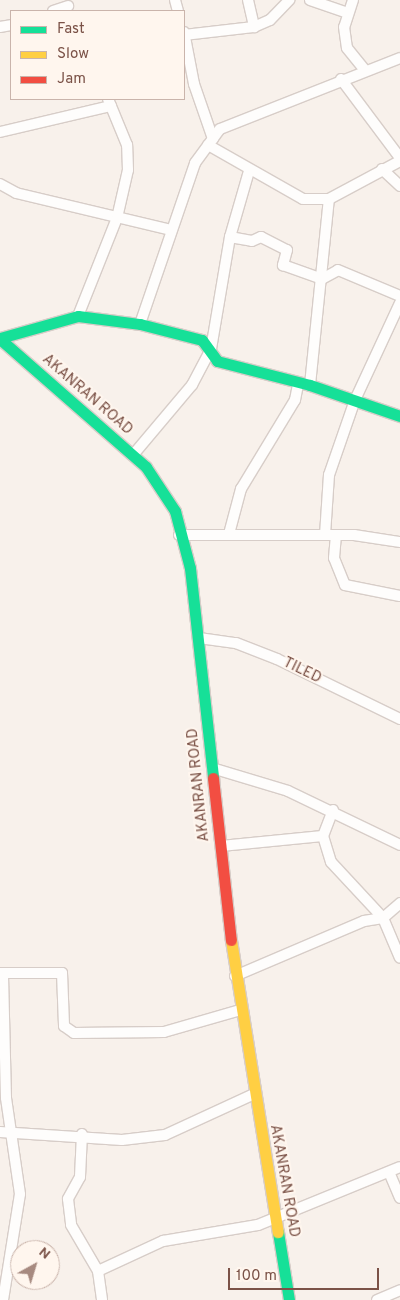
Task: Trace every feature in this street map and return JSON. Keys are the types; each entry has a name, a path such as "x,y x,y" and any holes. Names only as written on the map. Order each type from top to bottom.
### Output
{"main road":[{"path":"0,339 78,316 140,324 190,335 210,349 217,361 298,385 310,385 400,416"},
{"name":"AKANRAN ROAD","path":"0,339 133,455 163,487 175,511 179,535 190,568 235,976 252,1094 289,1300"}],"street":[{"path":"248,0 254,27"},
{"path":"185,34 254,27 270,20 289,0"},
{"path":"310,0 348,14"},
{"path":"353,0 344,27 347,48 364,68"},
{"path":"56,10 68,6"},
{"path":"185,39 194,84 211,142 250,170 303,199 329,199 400,159 341,79"},
{"path":"140,324 195,164 211,142 239,119 364,68 400,58"},
{"path":"0,132 109,102 127,145 128,170 116,218 78,316"},
{"path":"382,169 400,186"},
{"path":"133,455 192,385 210,349 230,237 250,170"},
{"path":"0,184 16,193 171,230"},
{"path":"310,385 322,279 321,246 329,199"},
{"path":"230,237 252,241 262,237 287,250 283,265 322,279 338,270 400,296"},
{"path":"325,535 329,475 355,400 400,303"},
{"path":"229,534 242,489 295,400 298,385"},
{"path":"179,535 336,535 400,542"},
{"path":"336,535 334,558 344,586 400,596"},
{"name":"TILED","path":"199,638 236,643 269,656 400,719"},
{"path":"212,768 333,810 400,845"},
{"path":"333,810 323,836 331,862 383,918 400,958"},
{"path":"221,846 323,836"},
{"path":"235,976 364,921 383,918 400,904"},
{"path":"3,1300 20,1194 11,1131 1,973 62,973 64,1026 74,1033 164,1032 240,1010"},
{"path":"0,1132 82,1134 122,1140 164,1135 252,1094"},
{"path":"82,1134 80,1177 68,1199 71,1225 98,1271 102,1300"},
{"path":"98,1271 163,1241 258,1225 275,1215 400,1167"},
{"path":"389,1172 400,1198"},
{"path":"377,1300 400,1290"}],"traffic: fast":[{"path":"0,338 78,316 140,324 202,340 217,361 310,385 400,416"},
{"path":"0,339 146,467 175,511 190,568 213,778"},
{"path":"278,1232 289,1300"}],"traffic: slow":[{"path":"231,940 278,1232"}],"traffic: jam":[{"path":"213,778 231,940"}]}
